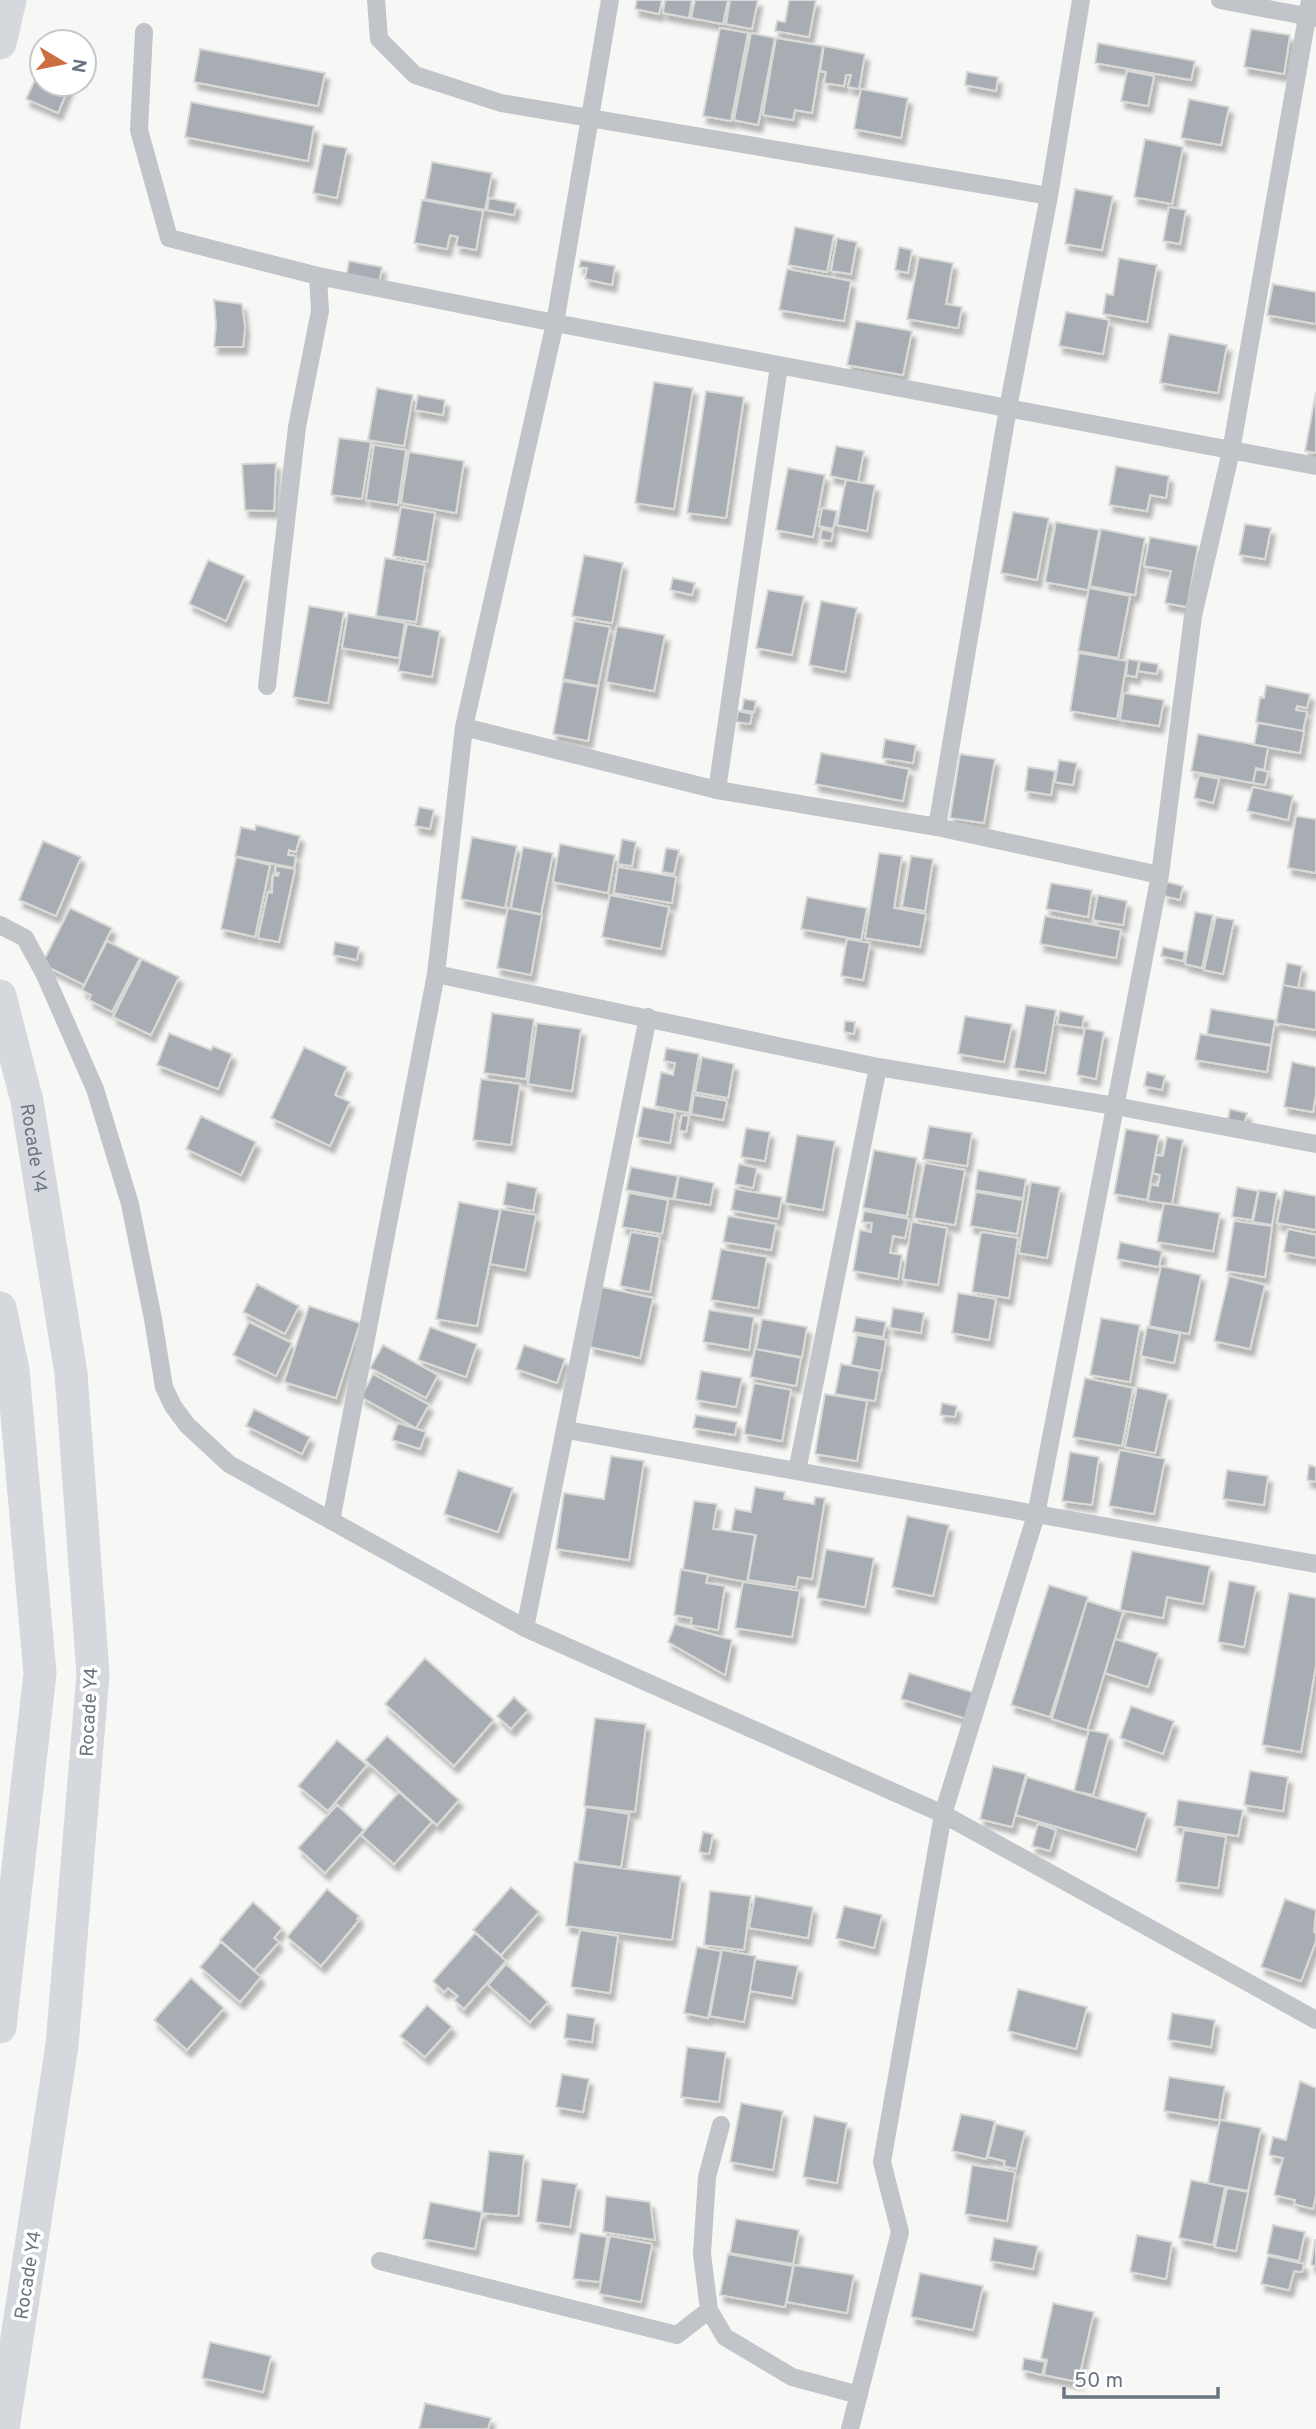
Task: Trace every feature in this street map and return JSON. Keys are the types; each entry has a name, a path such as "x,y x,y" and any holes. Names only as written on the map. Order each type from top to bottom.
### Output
{"highway":[{"path":"0,43 10,0"},
{"name":"Rocade Y4","path":"0,996 27,1101 71,1373 93,1674 62,2045 3,2429"},
{"path":"0,1308 13,1370 40,1673 0,2027"}],"street":[{"path":"376,0 379,38 415,75 501,103 1049,196"},
{"path":"331,1521 436,974 464,727 555,323 610,0"},
{"path":"937,827 1081,0"},
{"path":"850,2429 900,2232 882,2162 943,1814 1036,1514 1160,875 1194,616 1231,451 1311,11 1220,0"},
{"path":"144,32 139,130 169,238 318,276 779,366 1316,466"},
{"path":"267,686 297,427 320,311 318,276"},
{"path":"717,790 779,366"},
{"path":"464,727 717,790 937,827 1160,875"},
{"path":"0,925 25,938 45,975 95,1089 130,1204 164,1387 173,1406 187,1425 229,1464 525,1628 943,1814 1316,2020"},
{"path":"436,974 878,1067 1115,1106 1316,1144"},
{"path":"525,1628 648,1017"},
{"path":"797,1471 878,1067"},
{"path":"567,1430 1316,1564"},
{"path":"721,2125 708,2177 702,2255 709,2310 725,2337 792,2377 859,2395"},
{"path":"380,2261 677,2335 709,2310"}],"building":[{"path":"637,0 662,0 659,14 635,9"},
{"path":"665,0 692,0 689,18 663,13"},
{"path":"695,0 728,0 723,24 691,18"},
{"path":"730,0 758,0 752,29 726,24"},
{"path":"789,0 816,0 809,37 775,31 777,21 785,22"},
{"path":"720,28 748,33 731,121 703,116"},
{"path":"1251,29 1290,35 1284,74 1244,67"},
{"path":"751,33 775,38 758,125 734,120"},
{"path":"776,38 823,46 812,113 795,110 793,120 763,115"},
{"path":"1098,43 1195,61 1191,80 1095,63"},
{"path":"824,46 865,54 859,89 848,87 851,75 846,75 844,86 824,83 826,72 820,71"},
{"path":"200,49 325,73 318,106 194,82"},
{"path":"1127,71 1154,76 1148,106 1121,101"},
{"path":"967,72 998,77 996,91 965,85"},
{"path":"861,89 908,98 901,138 854,129"},
{"path":"28,95 28,98 64,98 58,113 26,99"},
{"path":"1189,99 1229,107 1221,145 1181,138"},
{"path":"191,102 314,126 308,161 185,137"},
{"path":"1145,139 1183,147 1172,204 1134,197"},
{"path":"323,144 347,148 337,198 313,193"},
{"path":"432,162 492,173 485,210 425,199"},
{"path":"1075,189 1113,196 1102,250 1065,244"},
{"path":"489,198 516,203 514,215 487,210"},
{"path":"422,200 483,211 476,250 456,246 458,237 450,235 447,249 414,243"},
{"path":"1169,207 1186,210 1180,244 1163,241"},
{"path":"795,227 834,235 827,272 788,265"},
{"path":"837,238 857,242 851,274 831,271"},
{"path":"899,247 912,250 908,273 895,270"},
{"path":"919,257 953,263 946,304 962,307 958,328 907,319"},
{"path":"1119,258 1157,265 1147,322 1103,314 1106,294 1113,295"},
{"path":"581,260 615,266 612,285 585,279 587,268 579,267"},
{"path":"349,261 382,267 379,284 346,278"},
{"path":"787,269 851,281 844,321 779,310"},
{"path":"1273,284 1316,292 1316,324 1267,315"},
{"path":"214,300 242,304 245,328 243,347 214,347"},
{"path":"1066,312 1109,320 1103,354 1059,346"},
{"path":"856,321 912,331 903,375 847,365"},
{"path":"1169,334 1227,345 1218,393 1160,383"},
{"path":"654,382 693,388 674,509 635,503"},
{"path":"377,388 413,395 404,446 368,440"},
{"path":"706,391 744,397 726,518 687,513"},
{"path":"1316,392 1316,453 1305,451"},
{"path":"418,395 445,400 443,415 415,410"},
{"path":"339,438 371,442 362,499 331,495"},
{"path":"374,445 406,450 398,505 366,500"},
{"path":"836,446 864,451 858,482 830,476"},
{"path":"409,452 464,461 456,513 401,503"},
{"path":"276,463 274,511 245,510 242,464"},
{"path":"1116,466 1169,476 1166,498 1150,495 1147,511 1109,505"},
{"path":"788,468 825,475 813,537 776,530"},
{"path":"846,480 875,485 867,531 837,525"},
{"path":"401,507 435,513 427,562 393,556"},
{"path":"822,508 837,511 833,529 819,526"},
{"path":"1013,512 1049,518 1037,580 1001,573"},
{"path":"1056,522 1099,530 1088,590 1045,582"},
{"path":"1245,524 1271,528 1265,559 1239,555"},
{"path":"822,529 833,532 831,541 820,539"},
{"path":"1101,529 1145,538 1135,595 1090,586"},
{"path":"1150,537 1198,546 1187,607 1165,603 1171,571 1144,566"},
{"path":"584,555 623,563 612,623 572,616"},
{"path":"385,558 425,565 416,622 376,616"},
{"path":"208,560 245,576 226,621 189,604"},
{"path":"673,578 695,583 692,595 670,590"},
{"path":"1089,588 1130,596 1118,658 1078,651"},
{"path":"768,590 804,596 792,655 756,648"},
{"path":"821,601 857,608 845,672 809,665"},
{"path":"309,606 344,612 328,703 293,697"},
{"path":"348,613 405,623 399,658 342,648"},
{"path":"574,621 610,627 598,686 563,679"},
{"path":"407,624 440,631 432,677 398,671"},
{"path":"617,626 665,635 654,691 606,682"},
{"path":"1079,653 1127,661 1117,719 1070,711"},
{"path":"1128,659 1139,661 1136,677 1126,675"},
{"path":"1140,661 1158,664 1157,674 1138,671"},
{"path":"563,681 598,687 588,741 553,734"},
{"path":"1266,685 1310,694 1307,708 1297,706 1296,710 1307,712 1303,731 1256,722 1260,697 1264,698"},
{"path":"1124,693 1164,700 1159,726 1120,720"},
{"path":"744,699 756,701 754,712 742,710"},
{"path":"738,711 752,714 750,724 736,722"},
{"path":"1258,723 1304,731 1300,753 1254,745"},
{"path":"1198,734 1268,747 1264,770 1256,768 1253,783 1191,771"},
{"path":"885,739 916,745 913,763 882,758"},
{"path":"821,753 909,769 903,801 815,784"},
{"path":"960,754 995,759 984,823 950,818"},
{"path":"1059,760 1077,763 1073,785 1055,782"},
{"path":"1028,767 1055,771 1051,795 1025,791"},
{"path":"1256,769 1268,772 1265,785 1253,783"},
{"path":"1199,775 1219,779 1213,803 1194,798"},
{"path":"1253,787 1293,796 1288,820 1247,811"},
{"path":"419,807 434,810 430,829 415,826"},
{"path":"1296,816 1316,819 1316,873 1288,868"},
{"path":"256,825 300,836 296,852 289,850 288,855 296,856 294,868 235,856 241,827 255,830"},
{"path":"472,837 517,846 505,908 461,899"},
{"path":"622,839 636,842 632,866 618,864"},
{"path":"43,841 81,857 56,916 19,900"},
{"path":"560,844 615,855 608,893 553,882"},
{"path":"523,847 553,853 541,914 511,908"},
{"path":"666,848 679,850 674,874 662,872"},
{"path":"879,853 902,856 894,908 926,914 920,947 865,938"},
{"path":"911,856 933,859 925,911 902,907"},
{"path":"236,857 270,865 255,937 221,929"},
{"path":"276,866 295,869 279,942 258,938 268,892 272,893 273,875 278,876 279,873 275,872"},
{"path":"618,867 676,877 672,903 614,893"},
{"path":"1167,882 1183,886 1180,900 1164,896"},
{"path":"1051,883 1092,890 1088,917 1046,909"},
{"path":"610,895 669,907 661,949 602,937"},
{"path":"1098,895 1127,901 1123,925 1093,920"},
{"path":"807,897 867,908 861,940 801,929"},
{"path":"70,908 112,928 84,985 42,964"},
{"path":"508,908 542,915 531,975 497,968"},
{"path":"1195,912 1213,915 1202,968 1185,964"},
{"path":"1045,916 1121,930 1116,958 1040,944"},
{"path":"1216,917 1234,920 1223,974 1204,970"},
{"path":"847,939 870,943 863,980 841,976"},
{"path":"107,941 140,958 112,1012 89,1000 91,995 82,990"},
{"path":"335,942 359,947 357,960 333,955"},
{"path":"1163,947 1185,952 1183,961 1161,956"},
{"path":"142,959 179,977 151,1035 113,1017"},
{"path":"1287,963 1302,966 1298,988 1283,985"},
{"path":"1283,985 1316,991 1316,1030 1276,1023"},
{"path":"1026,1005 1056,1010 1045,1073 1014,1068"},
{"path":"1211,1009 1275,1020 1271,1045 1207,1034"},
{"path":"1060,1011 1084,1016 1082,1028 1057,1024"},
{"path":"492,1013 534,1019 526,1079 484,1073"},
{"path":"965,1016 1012,1024 1004,1062 958,1054"},
{"path":"845,1021 855,1022 854,1034 844,1032"},
{"path":"537,1023 581,1029 572,1091 528,1084"},
{"path":"1085,1028 1104,1032 1096,1079 1077,1075"},
{"path":"169,1033 211,1050 213,1046 232,1054 218,1089 157,1065"},
{"path":"1200,1034 1271,1046 1267,1072 1195,1060"},
{"path":"304,1047 347,1067 335,1095 350,1102 330,1146 271,1118"},
{"path":"666,1048 699,1054 689,1113 655,1106 661,1072 673,1075 675,1063 664,1061"},
{"path":"702,1057 734,1064 728,1098 695,1092"},
{"path":"1292,1062 1316,1067 1313,1112 1284,1107"},
{"path":"1147,1072 1165,1076 1162,1090 1144,1086"},
{"path":"481,1079 520,1084 511,1145 473,1140"},
{"path":"694,1095 727,1101 723,1120 691,1114"},
{"path":"643,1107 675,1113 670,1143 637,1137"},
{"path":"1230,1109 1247,1113 1244,1126 1227,1123"},
{"path":"682,1115 689,1116 686,1132 679,1130"},
{"path":"201,1116 256,1142 241,1175 186,1149"},
{"path":"929,1126 972,1133 967,1166 923,1159"},
{"path":"746,1128 770,1132 765,1161 741,1157"},
{"path":"1126,1129 1159,1135 1147,1200 1114,1194"},
{"path":"797,1135 835,1141 823,1210 785,1203"},
{"path":"1167,1137 1183,1140 1172,1204 1148,1201 1151,1184 1158,1186 1160,1175 1153,1173 1156,1155 1163,1156"},
{"path":"874,1150 917,1158 907,1216 863,1208"},
{"path":"925,1163 965,1170 955,1225 914,1218"},
{"path":"739,1164 757,1168 753,1188 735,1184"},
{"path":"631,1167 678,1176 673,1199 626,1190"},
{"path":"978,1170 1026,1179 1023,1198 975,1190"},
{"path":"679,1176 714,1183 710,1205 675,1199"},
{"path":"507,1182 537,1188 533,1211 503,1205"},
{"path":"1031,1182 1060,1187 1047,1258 1019,1253"},
{"path":"1237,1187 1258,1191 1252,1220 1232,1217"},
{"path":"735,1189 782,1197 778,1219 731,1210"},
{"path":"1259,1190 1277,1193 1272,1225 1253,1222"},
{"path":"1284,1190 1316,1196 1316,1230 1277,1223"},
{"path":"976,1192 1023,1200 1017,1234 970,1226"},
{"path":"629,1193 668,1200 662,1234 622,1227"},
{"path":"459,1202 500,1210 477,1326 436,1319"},
{"path":"1164,1203 1220,1213 1213,1251 1157,1242"},
{"path":"501,1209 536,1215 525,1270 490,1264"},
{"path":"864,1211 909,1219 905,1238 893,1236 890,1253 902,1255 898,1279 853,1271 860,1230 871,1232 872,1223 862,1222"},
{"path":"728,1216 776,1224 771,1250 723,1242"},
{"path":"1234,1221 1272,1226 1265,1277 1226,1271"},
{"path":"912,1222 947,1228 938,1285 903,1279"},
{"path":"1288,1229 1316,1235 1316,1258 1284,1252"},
{"path":"631,1232 660,1237 650,1292 620,1286"},
{"path":"981,1232 1018,1238 1009,1298 972,1292"},
{"path":"1120,1242 1162,1251 1159,1267 1117,1259"},
{"path":"721,1249 767,1257 758,1308 711,1300"},
{"path":"1161,1266 1201,1275 1189,1334 1149,1326"},
{"path":"1229,1276 1265,1285 1250,1349 1214,1341"},
{"path":"257,1284 299,1306 285,1334 243,1312"},
{"path":"602,1287 653,1298 640,1358 590,1347"},
{"path":"958,1293 996,1299 989,1340 952,1333"},
{"path":"309,1306 360,1323 336,1398 284,1382"},
{"path":"893,1308 924,1313 921,1333 890,1328"},
{"path":"709,1310 754,1317 749,1350 703,1342"},
{"path":"856,1317 886,1322 883,1337 853,1332"},
{"path":"1101,1318 1140,1325 1130,1382 1090,1375"},
{"path":"762,1319 807,1327 802,1357 756,1349"},
{"path":"249,1322 292,1343 276,1376 233,1355"},
{"path":"430,1327 477,1344 466,1377 418,1360"},
{"path":"1147,1327 1180,1334 1174,1363 1141,1356"},
{"path":"857,1335 886,1340 881,1371 851,1365"},
{"path":"383,1345 438,1375 426,1398 370,1368"},
{"path":"524,1345 565,1359 557,1383 516,1369"},
{"path":"755,1349 801,1358 796,1386 750,1377"},
{"path":"841,1364 880,1371 875,1401 835,1394"},
{"path":"701,1371 742,1378 736,1407 696,1400"},
{"path":"373,1374 429,1405 416,1428 361,1397"},
{"path":"1085,1378 1133,1388 1122,1446 1073,1437"},
{"path":"754,1383 791,1390 782,1441 744,1434"},
{"path":"1137,1387 1168,1394 1155,1453 1125,1447"},
{"path":"825,1394 867,1401 857,1461 815,1454"},
{"path":"942,1403 957,1406 955,1417 940,1415"},
{"path":"254,1409 310,1437 302,1454 246,1426"},
{"path":"696,1415 737,1422 735,1435 693,1428"},
{"path":"398,1423 426,1432 420,1449 392,1440"},
{"path":"1120,1450 1165,1459 1154,1514 1109,1506"},
{"path":"1070,1452 1099,1457 1092,1505 1062,1501"},
{"path":"611,1456 644,1461 629,1560 556,1549 564,1493 604,1499"},
{"path":"1309,1465 1316,1467 1316,1482 1307,1480"},
{"path":"458,1470 513,1488 498,1532 444,1514"},
{"path":"1227,1470 1268,1476 1264,1505 1223,1499"},
{"path":"755,1487 785,1492 784,1499 814,1504 815,1497 825,1498 812,1579 798,1577 796,1587 748,1580 756,1535 731,1531 735,1509 751,1512"},
{"path":"694,1501 717,1504 713,1529 755,1535 747,1582 683,1570"},
{"path":"907,1516 949,1525 933,1596 892,1587"},
{"path":"826,1549 874,1558 865,1607 817,1598"},
{"path":"1132,1551 1210,1566 1203,1604 1167,1597 1163,1618 1120,1610"},
{"path":"681,1569 708,1574 706,1583 725,1586 718,1630 691,1625 692,1618 674,1615"},
{"path":"1229,1581 1256,1586 1244,1647 1218,1642"},
{"path":"743,1582 800,1591 792,1637 735,1628"},
{"path":"1049,1585 1088,1597 1050,1717 1011,1705"},
{"path":"1289,1593 1316,1598 1316,1665 1301,1752 1262,1745"},
{"path":"1087,1601 1123,1612 1087,1730 1052,1719"},
{"path":"675,1624 732,1640 725,1675 668,1642"},
{"path":"1115,1639 1158,1653 1148,1687 1105,1673"},
{"path":"425,1658 494,1720 454,1766 385,1704"},
{"path":"909,1673 975,1693 967,1719 901,1699"},
{"path":"514,1697 528,1710 511,1729 497,1716"},
{"path":"1131,1706 1174,1721 1163,1754 1120,1738"},
{"path":"595,1718 646,1724 635,1812 584,1806"},
{"path":"1089,1730 1109,1734 1093,1795 1074,1791"},
{"path":"387,1736 459,1800 437,1825 365,1760"},
{"path":"337,1740 367,1765 328,1811 298,1786"},
{"path":"993,1766 1026,1774 1012,1827 980,1819"},
{"path":"1250,1771 1288,1777 1283,1811 1244,1805"},
{"path":"1027,1777 1147,1813 1136,1850 1016,1815"},
{"path":"399,1792 432,1822 394,1864 361,1835"},
{"path":"1178,1800 1243,1810 1238,1836 1174,1826"},
{"path":"337,1805 364,1830 325,1873 298,1848"},
{"path":"586,1807 629,1814 621,1867 578,1861"},
{"path":"1038,1824 1056,1830 1050,1851 1032,1846"},
{"path":"1184,1830 1226,1837 1218,1888 1176,1882"},
{"path":"703,1832 713,1834 709,1854 699,1852"},
{"path":"574,1862 681,1876 672,1940 566,1926"},
{"path":"511,1887 539,1912 501,1955 473,1930"},
{"path":"327,1889 359,1916 359,1920 321,1966 287,1937"},
{"path":"710,1891 751,1896 744,1950 704,1945"},
{"path":"755,1896 813,1907 808,1938 749,1928"},
{"path":"1285,1899 1316,1910 1316,1941 1301,1981 1261,1967"},
{"path":"253,1902 282,1928 274,1938 279,1942 254,1970 220,1940"},
{"path":"844,1906 882,1915 874,1948 836,1938"},
{"path":"580,1930 618,1936 610,1993 571,1987"},
{"path":"475,1933 506,1961 464,2009 454,2000 458,1996 448,1988 444,1992 433,1981"},
{"path":"221,1942 261,1977 240,2002 200,1967"},
{"path":"697,1947 721,1951 708,2018 684,2013"},
{"path":"722,1950 756,1956 744,2022 710,2016"},
{"path":"755,1959 798,1966 792,1998 750,1991"},
{"path":"506,1964 548,2002 530,2022 488,1985"},
{"path":"191,1978 224,2008 187,2050 154,2020"},
{"path":"1018,1989 1087,2007 1076,2049 1008,2031"},
{"path":"427,2005 452,2027 425,2057 400,2036"},
{"path":"1172,2013 1215,2020 1211,2047 1168,2040"},
{"path":"567,2014 595,2018 592,2042 564,2038"},
{"path":"687,2047 726,2052 719,2102 681,2097"},
{"path":"562,2074 589,2079 583,2112 556,2107"},
{"path":"1169,2077 1225,2086 1219,2120 1164,2111"},
{"path":"1300,2081 1316,2088 1316,2195 1313,2209 1294,2204 1295,2200 1274,2195 1283,2158 1269,2155 1273,2137 1286,2140"},
{"path":"741,2103 783,2111 773,2170 730,2162"},
{"path":"961,2114 995,2121 986,2159 952,2151"},
{"path":"814,2116 847,2123 837,2183 803,2177"},
{"path":"1220,2120 1261,2128 1248,2191 1208,2183"},
{"path":"996,2124 1025,2131 1016,2169 1004,2166 1005,2161 988,2157"},
{"path":"489,2151 524,2155 518,2216 482,2213"},
{"path":"972,2165 1015,2172 1007,2221 965,2214"},
{"path":"542,2179 577,2184 570,2227 536,2222"},
{"path":"1191,2180 1225,2187 1213,2245 1179,2238"},
{"path":"1227,2188 1248,2192 1236,2251 1215,2247"},
{"path":"606,2196 650,2202 655,2240 603,2232"},
{"path":"430,2202 482,2212 475,2249 423,2239"},
{"path":"736,2219 799,2230 793,2264 730,2253"},
{"path":"1273,2225 1305,2232 1299,2261 1267,2254"},
{"path":"580,2233 607,2237 600,2282 573,2279"},
{"path":"1137,2235 1172,2242 1166,2279 1130,2272"},
{"path":"610,2236 652,2244 641,2302 599,2294"},
{"path":"994,2238 1038,2246 1033,2269 990,2261"},
{"path":"1316,2240 1316,2266 1311,2265"},
{"path":"728,2254 793,2266 785,2307 720,2295"},
{"path":"1268,2256 1304,2264 1302,2272 1294,2271 1289,2290 1261,2284"},
{"path":"794,2265 854,2275 847,2313 787,2302"},
{"path":"920,2273 983,2286 973,2330 911,2317"},
{"path":"1053,2303 1094,2312 1078,2382 1044,2375 1047,2360 1041,2358"},
{"path":"210,2342 271,2356 263,2392 202,2378"},
{"path":"1024,2358 1045,2362 1042,2375 1022,2370"},
{"path":"425,2403 491,2418 488,2429 419,2429"}]}
